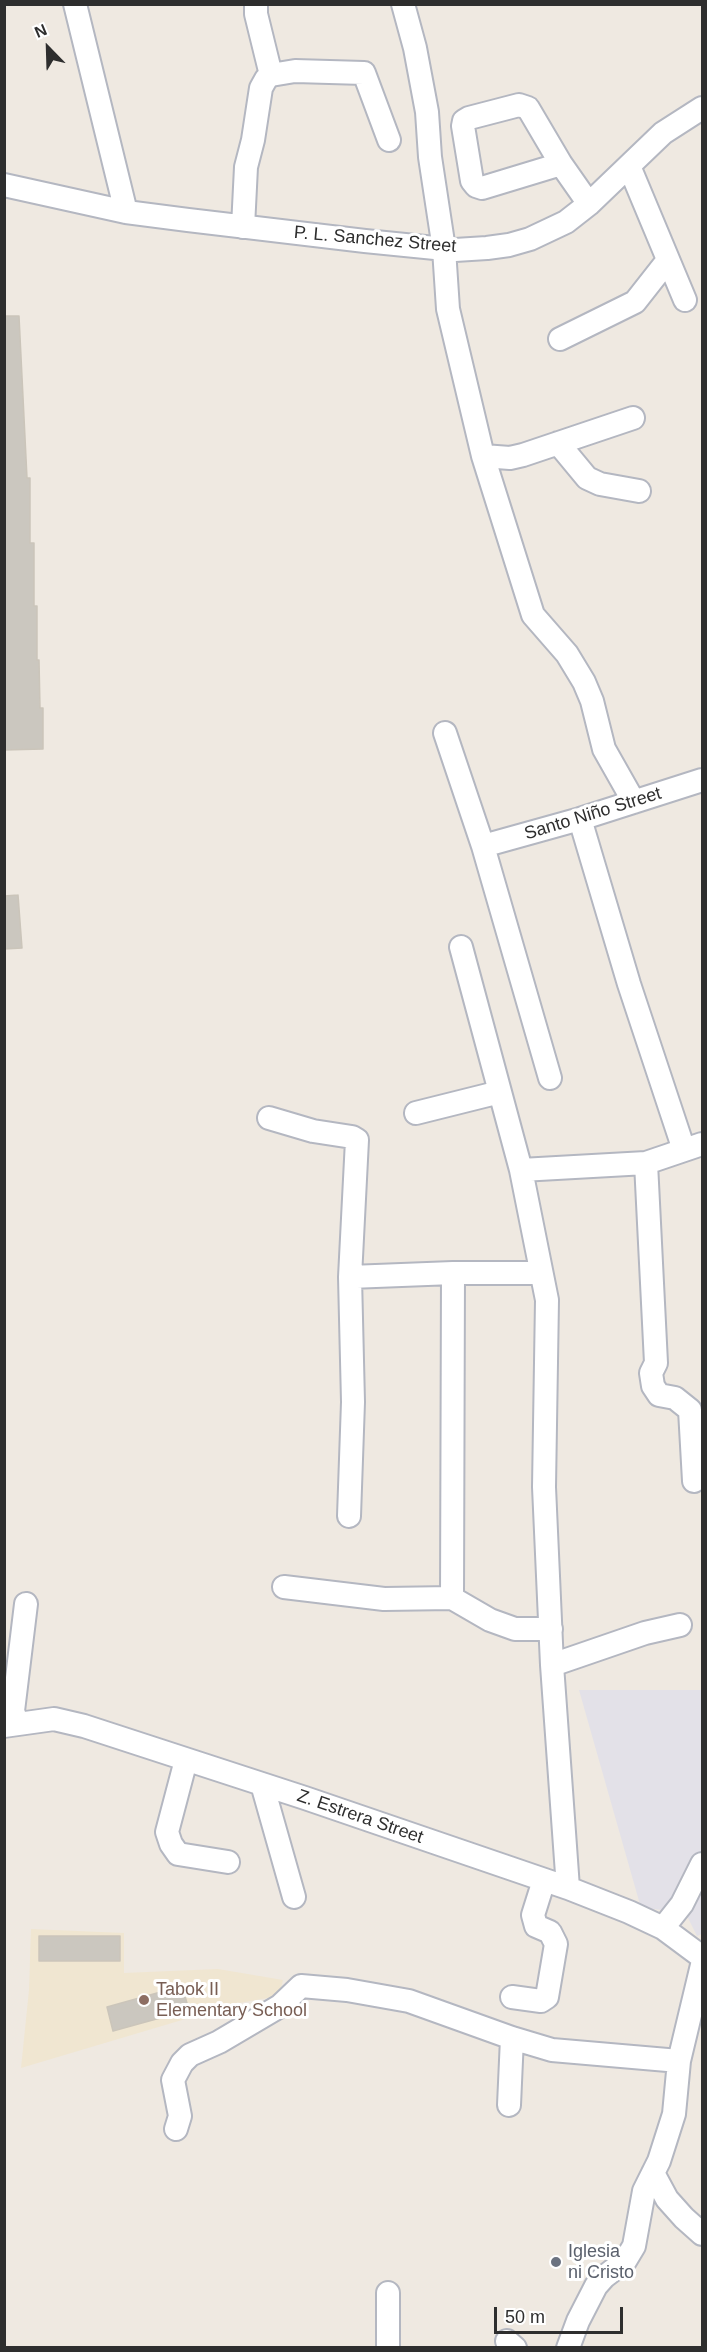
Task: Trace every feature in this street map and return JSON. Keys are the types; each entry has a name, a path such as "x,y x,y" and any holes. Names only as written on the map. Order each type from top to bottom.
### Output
{"street":[{"path":"75,4 126,212"},
{"path":"256,4 256,14 272,75"},
{"path":"403,4 415,48 427,112 430,157 444,249 448,309 483,456 533,615 567,654 584,682 592,701 604,749 634,802"},
{"path":"243,227 246,167 253,140 261,88 266,78 295,71 363,73 390,140"},
{"path":"561,164 482,188 476,186 472,181 464,121 469,117 519,105 528,108 561,164 589,204"},
{"name":"P. L. Sanchez Street","path":"4,185 126,212 444,249 487,248 530,239 566,222 589,204 663,133 702,108"},
{"path":"629,166 685,300"},
{"path":"560,339 635,302 668,260"},
{"path":"483,456 516,457 633,418"},
{"path":"558,443 587,478 600,484 639,491"},
{"path":"445,733 483,846 550,1078"},
{"name":"Santo Niño Street","path":"483,846 634,802 701,786"},
{"path":"521,1170 646,1163 693,1147 630,984 580,819"},
{"path":"461,947 521,1170 547,1300 544,1487 552,1665 568,1888"},
{"path":"416,1113 500,1092"},
{"path":"269,1118 313,1131 352,1137 357,1140 350,1277 353,1402 349,1516"},
{"path":"646,1163 656,1363 651,1373 653,1386 659,1395 675,1398 690,1410 694,1481"},
{"path":"350,1277 541,1272"},
{"path":"452,1598 453,1273"},
{"path":"284,1587 384,1599 452,1598 490,1620 515,1629 551,1629"},
{"path":"10,1724 26,1604"},
{"path":"552,1665 635,1636 680,1624"},
{"name":"Z. Estrera Street","path":"10,1724 54,1719 262,1784 568,1888 629,1912 663,1929 702,1957"},
{"path":"186,1760 167,1832 171,1844 178,1854 228,1862"},
{"path":"262,1784 294,1897"},
{"path":"663,1929 682,1904 702,1864"},
{"path":"512,1997 541,2001 547,1997 556,1944 550,1932 536,1926 533,1915 544,1880"},
{"path":"568,2348 578,2321 596,2286 625,2261 634,2246 641,2201 674,2114 679,2061 702,1965"},
{"path":"176,2129 180,2116 173,2080 182,2063 190,2055 219,2042 280,2006 301,1986 347,1990 409,2001 552,2050 679,2061"},
{"path":"509,2105 512,2038"},
{"path":"653,2173 667,2199 702,2234"},
{"path":"388,2293 388,2348"}],"shaded area":[{"path":"579,1690 702,1690 702,1934 697,1936 685,1912 641,1908"},
{"name":"Tabok II Elementary School","path":"31,1929 124,1933 124,1973 218,1969 283,1980 279,1996 239,2003 21,2068 29,1990"}],"building":[{"path":"4,316 19,316 27,478 30,478 30,543 34,543 34,606 37,606 37,660 39,660 40,708 43,708 43,749 4,750"},
{"path":"18,895 22,948 4,949 4,896"},
{"path":"39,1936 120,1936 120,1961 39,1961"},
{"name":"Tabok II Elementary School","path":"182,1986 189,2010 113,2031 107,2007"}],"place":[{"name":"Tabok II Elementary School","path":"144,2000"},
{"name":"Iglesia ni Cristo","path":"556,2262"}]}
